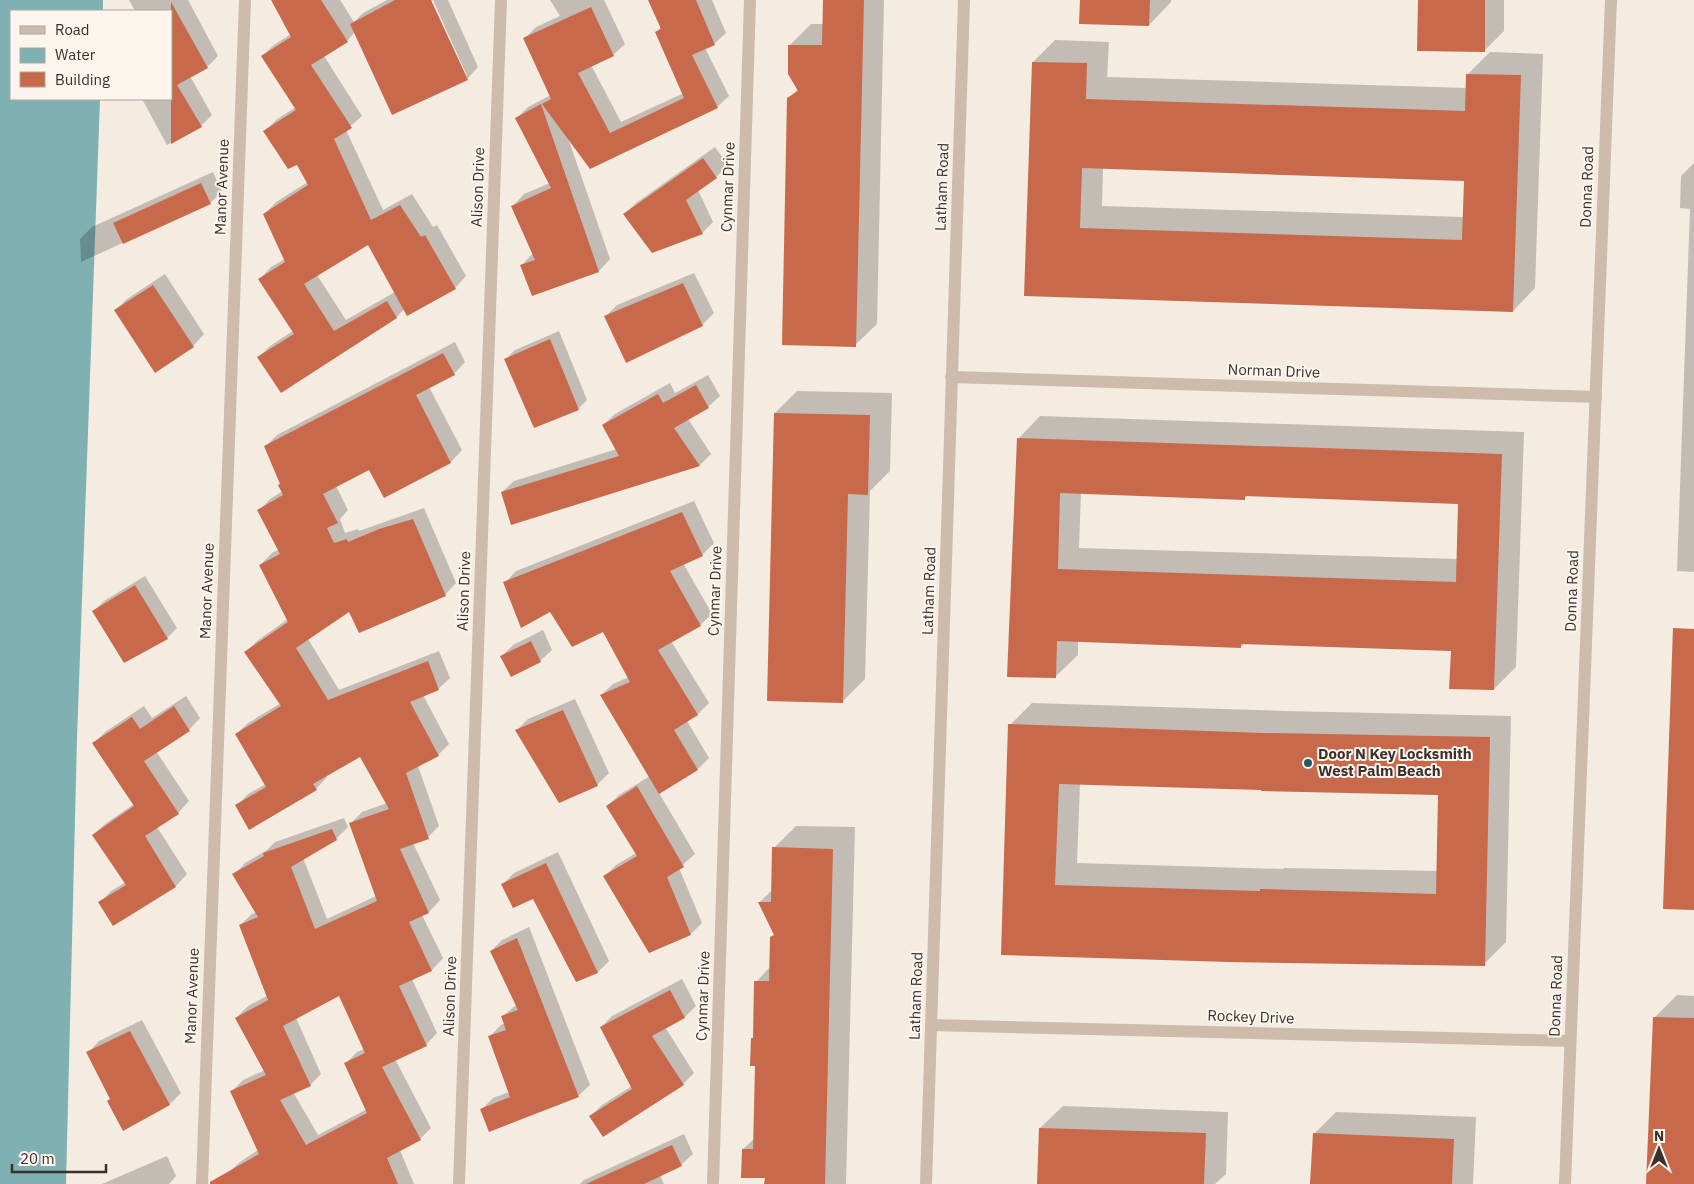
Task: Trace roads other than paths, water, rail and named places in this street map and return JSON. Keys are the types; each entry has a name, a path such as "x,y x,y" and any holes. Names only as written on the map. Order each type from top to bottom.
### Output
{"street":[{"name":"Manor Avenue","path":"202,1184 245,0"},
{"name":"Alison Drive","path":"459,1184 502,0"},
{"name":"Cynmar Drive","path":"713,1184 750,0"},
{"name":"Latham Road","path":"926,1184 964,0"},
{"name":"Donna Road","path":"1565,1184 1611,0"},
{"name":"Norman Drive","path":"951,377 1596,397"},
{"name":"Rockey Drive","path":"931,1025 1570,1042"}],"water":[{"path":"0,0 103,0 103,10 10,10 10,100 100,100 77,738 66,1184 0,1184"}],"place":[{"name":"Door N Key Locksmith West Palm Beach","path":"1308,763"}]}
